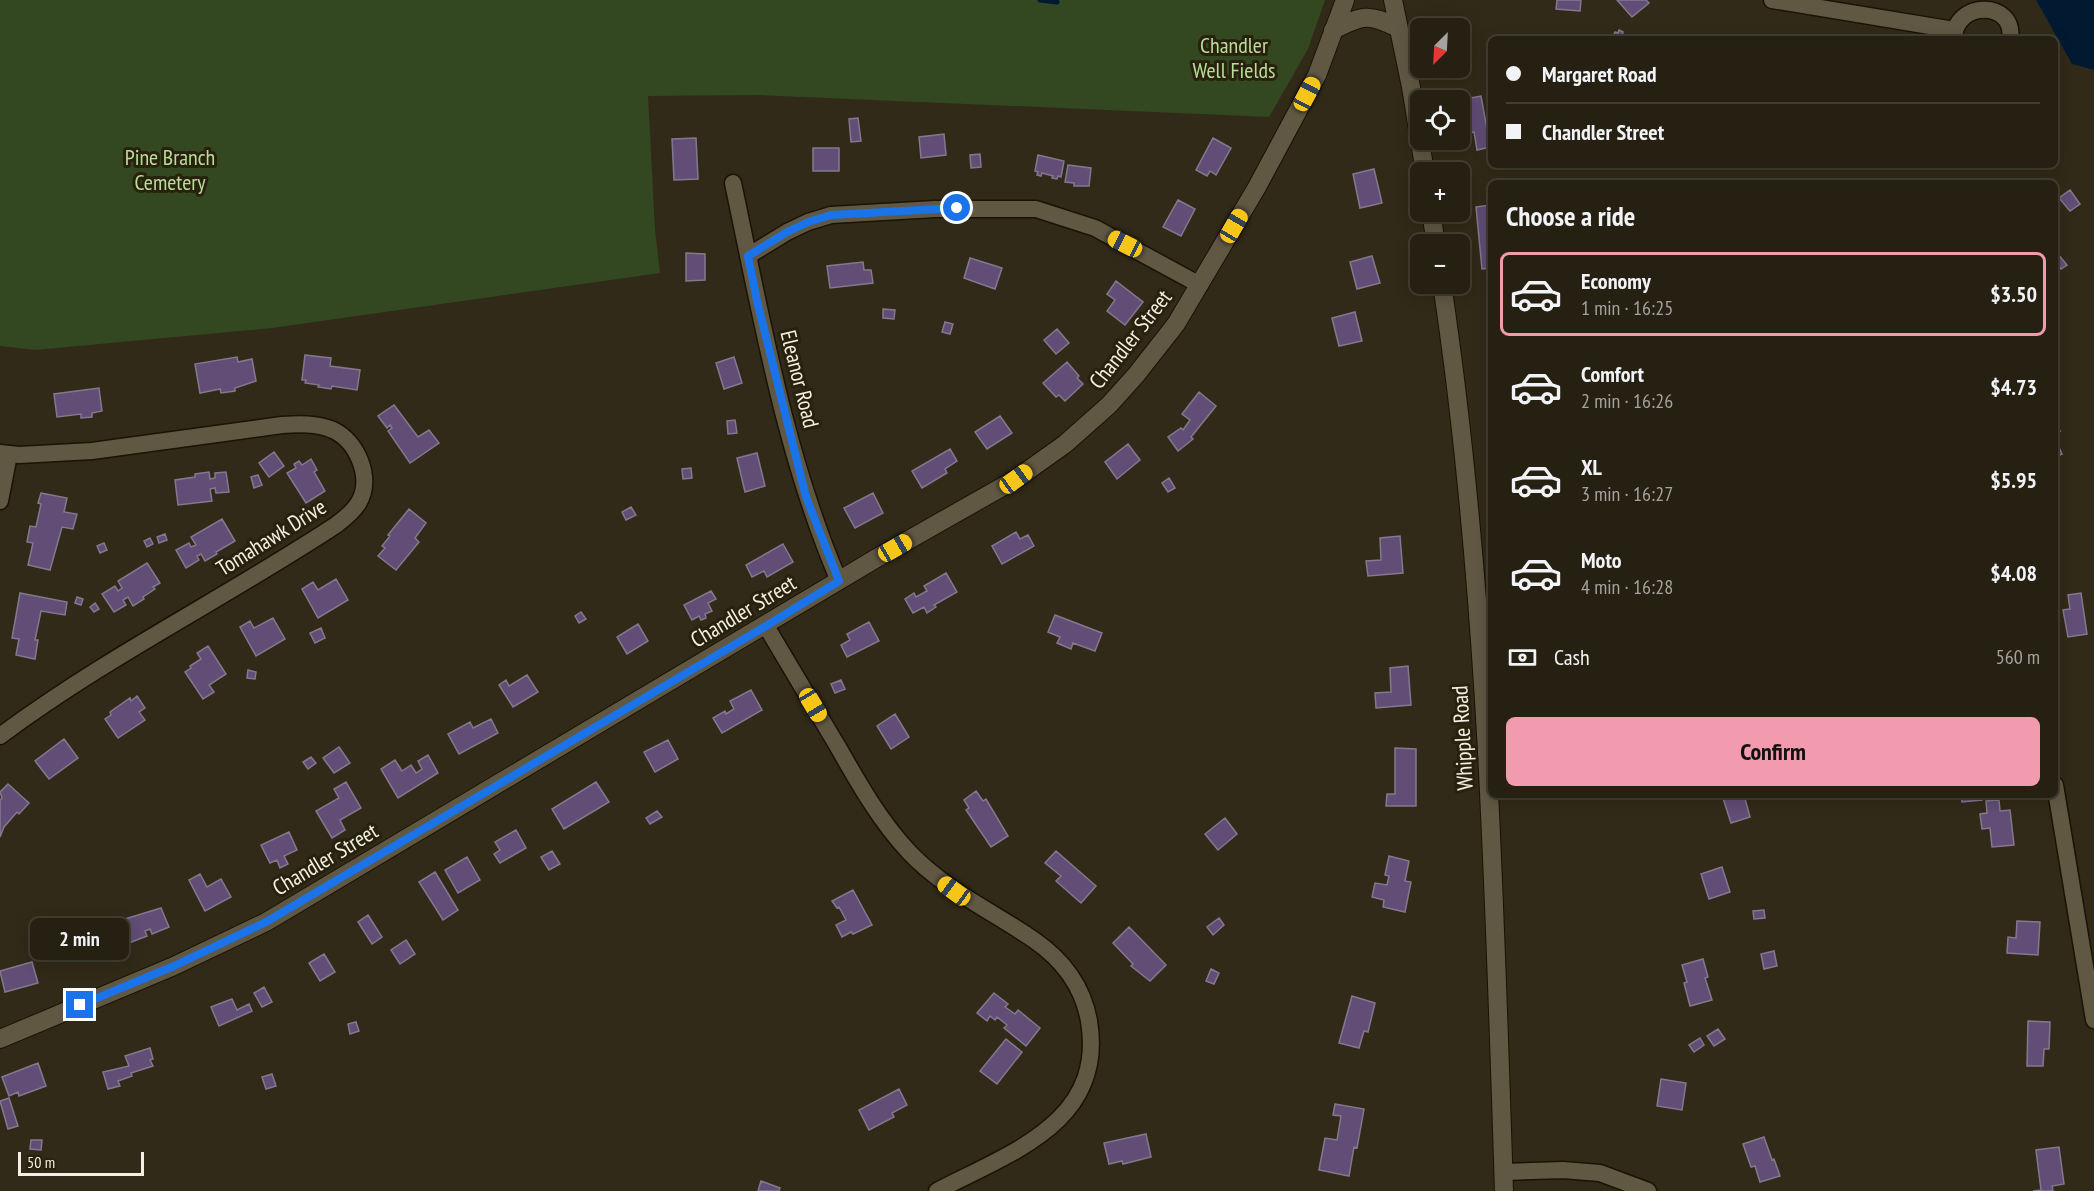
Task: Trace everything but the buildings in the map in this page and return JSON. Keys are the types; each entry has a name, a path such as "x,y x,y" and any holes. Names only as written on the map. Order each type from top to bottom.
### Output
{"main road":[{"name":"Chandler Street","path":"0,1039 174,966 266,922 839,581 1016,479 1065,444 1109,405 1176,324 1257,187 1317,75 1345,0"},
{"path":"1393,0 1423,162"},
{"path":"1334,30 1359,18 1378,18 1398,28"},
{"name":"Whipple Road","path":"1444,294 1477,581 1488,786"},
{"name":"Whipple Road","path":"1489,798 1497,954 1504,1191"}],"street":[{"path":"1772,0 1954,34 1957,21 1970,8 1989,6 2004,16 2009,24 2010,36"},
{"name":"Eleanor Road","path":"733,183 757,301 806,497 839,581"},
{"path":"748,256 787,232 831,215 935,209 1036,209 1095,228 1200,285"},
{"name":"Tomahawk Drive","path":"0,736 124,652 336,525 359,503 365,483 358,457 343,436 331,429 309,424 282,425 92,451 48,455 5,454"},
{"path":"0,501 5,454"},
{"path":"766,626 871,804 900,842 939,879 1047,951 1065,967 1079,989 1086,1006 1090,1032 1089,1066 1076,1097 1064,1115 1037,1138 937,1191"},
{"path":"2057,798 2094,1020"},
{"path":"1503,1172 1563,1170 1600,1173 1648,1191"}],"green space":[{"name":"Pine Branch Cemetery","path":"0,0 1325,0 1308,49 1269,117 758,95 648,96 655,230 660,273 272,328 35,350 0,346"}],"water":[{"path":"2036,0 2094,0 2094,70 2072,64"}],"waterway":[{"path":"1040,0 1057,2"}],"route":[{"path":"80,1005 174,966 266,922 839,581 806,497 748,256 787,232 831,215 957,208"}],"park label":[{"name":"Chandler Well Fields","path":"1234,58"}]}
